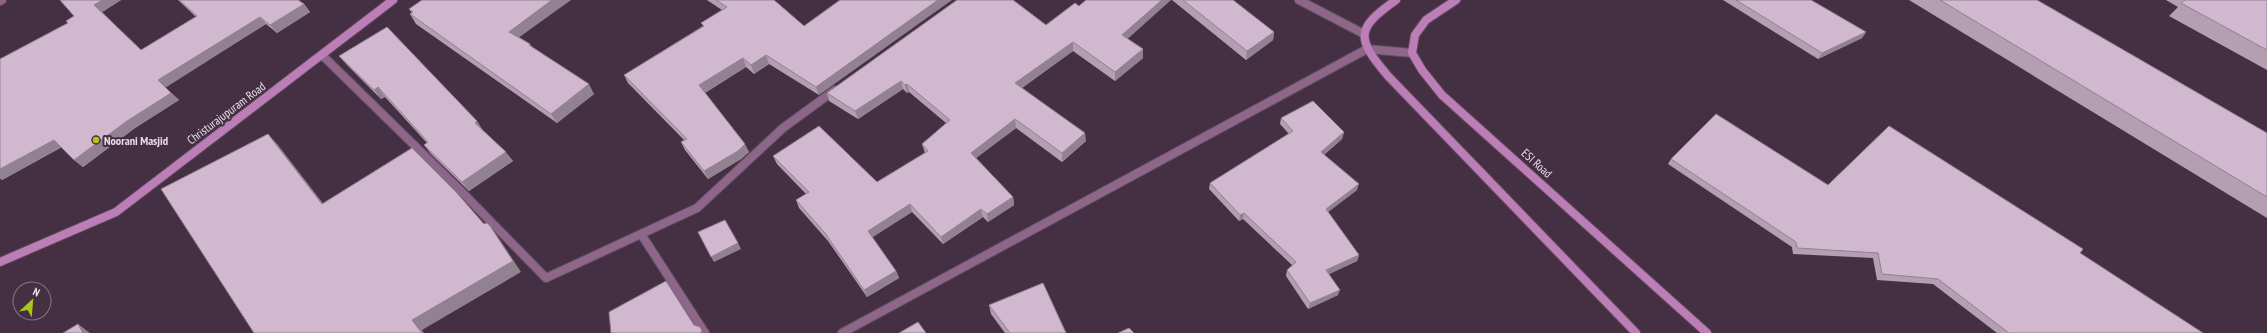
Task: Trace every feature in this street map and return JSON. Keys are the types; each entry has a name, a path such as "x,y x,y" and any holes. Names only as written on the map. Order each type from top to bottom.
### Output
{"street":[{"name":"Christurajupuram Road","path":"0,262 116,212 393,0"},
{"path":"1299,0 1364,34"},
{"path":"1396,0 1371,19 1364,34 1367,49 1388,76 1636,333"},
{"path":"842,333 1367,49 1412,54 1415,35 1426,20 1456,0"},
{"path":"322,54 458,188 546,278 697,208 782,128 840,87"},
{"name":"ESI Road","path":"1412,54 1422,70 1442,95 1707,333"},
{"path":"641,234 705,333"}],"building":[{"path":"60,0 102,0 94,5 141,50 197,16 179,0 298,0 304,4 270,25 260,17 158,80 171,93 127,121 74,160 54,140 0,169 0,59 68,23 66,21 74,16"},
{"path":"422,0 552,0 509,32 530,44 529,45 589,84 551,114 410,14 413,12 409,9"},
{"path":"716,0 774,0 804,26 840,0 938,0 816,87 766,55 751,65 743,58 699,85 745,144 738,151 704,171 681,142 687,139 624,75 704,26 701,23 727,7"},
{"path":"957,0 1013,0 1046,25 1075,3 1079,6 1086,0 1162,0 1122,35 1143,49 1115,72 1073,42 1015,83 1085,133 1062,153 1015,119 971,153 1013,197 987,214 981,209 941,237 910,204 868,231 896,271 864,290 825,233 796,200 809,192 773,156 819,126 877,182 928,151 922,144 950,120 907,84 905,85 901,81 855,111 827,93"},
{"path":"1183,0 1233,0 1274,32 1247,51"},
{"path":"1736,0 1811,0 1866,32 1822,53"},
{"path":"1940,0 2037,0 2267,133 2267,197"},
{"path":"2185,0 2267,0 2267,50 2181,3"},
{"path":"387,27 477,121 475,123 506,152 462,182 424,145 428,142 378,87 374,90 339,56"},
{"path":"1313,101 1344,132 1321,152 1359,184 1326,209 1359,255 1326,270 1340,290 1310,303 1287,270 1296,262 1244,213 1240,215 1210,183 1293,131 1281,118"},
{"path":"1716,114 1828,185 1889,126 2083,249 2080,253 2203,333 2009,333 1938,279 1882,274 1878,253 1797,248 1796,242 1671,159"},
{"path":"268,134 322,204 412,148 456,192 484,224 487,223 490,226 513,261 412,320 422,333 254,333 161,189"},
{"path":"725,220 738,243 711,257 698,232"},
{"path":"666,281 694,325 700,327 702,331 700,333 611,333 609,312"},
{"path":"1043,283 1066,333 1010,333 989,305"},
{"path":"918,322 926,333 899,333"},
{"path":"78,324 83,333 63,333"},
{"path":"1129,328 1134,333 1118,333"}],"place":[{"name":"Noorani Masjid","path":"96,140"}]}
